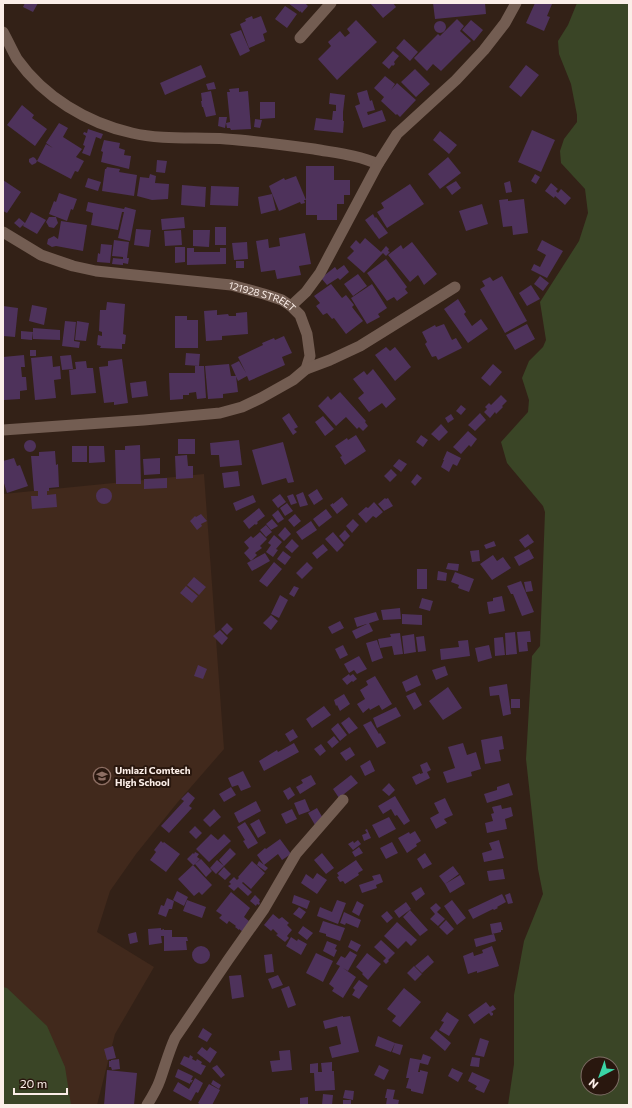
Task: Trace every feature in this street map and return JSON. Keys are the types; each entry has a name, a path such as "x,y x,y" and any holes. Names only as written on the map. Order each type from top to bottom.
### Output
{"street":[{"path":"300,38 331,3"},
{"path":"291,306 306,292 320,273 378,164 397,134 456,80 484,50 505,23 516,3"},
{"path":"3,32 17,58 34,80 55,98 76,112 109,126 133,133 160,136 227,139 359,156 378,164"},
{"name":"121928 STREET","path":"3,232 41,255 73,266 96,271 231,285 282,300 300,315 307,334 310,356 306,369"},
{"path":"3,430 220,413 242,407 293,380 306,369 360,346 456,287"},
{"path":"147,1105 156,1090 169,1051 183,1025 264,909 296,854 343,800"}],"shaded area":[{"name":"Umlazi Comtech High School","path":"204,474 224,749 177,803 136,854 110,891 97,932 154,967 115,1034 97,1105 3,1105 3,494"}],"green space":[{"path":"577,3 629,3 629,1105 508,1105 514,1064 514,995 524,941 543,894 538,869 526,759 532,656 540,646 545,512 543,506 507,463 501,442 528,412 529,400 522,378 529,361 543,347 546,340 540,302 579,241 588,213 585,189 561,163 560,151 564,139 577,122 577,115 571,84 559,54 558,41 568,25"},
{"path":"3,987 7,988 47,1026 65,1067 71,1105 3,1105"}],"building":[{"path":"25,3 38,3 33,12 23,7"},
{"path":"288,3 305,3 308,6 302,13"},
{"path":"370,3 393,3 396,7 383,18"},
{"path":"433,3 485,3 486,14 435,19"},
{"path":"535,3 552,4 547,16 550,17 544,31 526,23"},
{"path":"285,6 297,14 287,28 275,19"},
{"path":"252,16 253,19 261,16 267,32 263,34 265,41 249,48 240,24 246,21 245,19"},
{"path":"457,19 464,26 460,31 471,41 441,71 433,64 427,71 414,58 438,34 440,36"},
{"path":"356,20 377,42 337,80 318,59 331,46 328,42 340,31 345,37 350,33 347,29"},
{"path":"471,20 483,30 474,41 462,30"},
{"path":"440,21 444,23 446,27 444,31 440,33 436,31 434,27 436,23"},
{"path":"241,30 250,51 240,56 230,34"},
{"path":"404,39 418,52 410,61 396,48"},
{"path":"393,51 399,56 394,62 395,64 389,69 382,63"},
{"path":"201,65 206,77 165,95 160,83"},
{"path":"526,65 539,75 521,97 509,87"},
{"path":"415,69 430,84 416,97 401,82"},
{"path":"385,76 395,84 391,90 397,83 416,100 400,117 381,101 384,97 374,88"},
{"path":"214,82 216,89 208,90 206,84"},
{"path":"239,88 239,92 248,91 251,129 231,130 230,128 227,128 226,123 230,122 227,92 230,92 229,89"},
{"path":"367,90 370,101 372,100 375,110 367,112 368,115 382,110 386,121 363,128 355,106 360,104 357,93"},
{"path":"211,91 216,115 206,117 202,107 201,93"},
{"path":"330,93 345,95 343,133 314,130 316,118 332,120 333,111 336,111 336,105 329,104"},
{"path":"260,102 275,102 275,118 260,119"},
{"path":"22,105 34,115 32,118 47,129 35,146 7,125"},
{"path":"219,117 227,117 225,128 218,126"},
{"path":"255,119 262,120 260,128 254,127"},
{"path":"59,123 68,128 63,137 82,149 76,157 84,161 78,172 75,171 71,179 37,161 46,144 53,148 46,143"},
{"path":"88,129 103,134 101,139 96,137 90,156 82,153 85,146 83,145 86,136 83,134 84,132 87,133"},
{"path":"532,130 555,140 541,172 518,162"},
{"path":"440,131 457,145 449,154 433,140"},
{"path":"104,140 120,143 119,148 125,150 124,155 131,156 129,169 101,162 103,152 101,151"},
{"path":"33,157 37,161 32,165 29,162 29,159"},
{"path":"448,157 461,173 440,189 428,174"},
{"path":"157,160 167,161 165,173 156,172"},
{"path":"306,166 334,166 334,180 350,180 350,195 344,195 344,204 337,204 337,220 317,220 317,215 306,215"},
{"path":"107,167 120,169 119,172 137,175 134,196 102,191 105,169"},
{"path":"150,174 156,176 155,183 169,184 168,199 152,200 137,196 140,177 149,178"},
{"path":"535,174 540,177 536,184 531,181"},
{"path":"296,176 306,200 304,200 305,203 301,204 300,202 279,211 269,186 284,178 285,180"},
{"path":"88,178 101,182 98,191 85,187"},
{"path":"3,180 21,192 7,213 3,211"},
{"path":"456,181 461,188 452,195 446,187"},
{"path":"510,181 512,192 506,193 504,183"},
{"path":"551,183 558,189 556,191 558,193 561,189 571,198 565,205 555,196 554,198 545,191"},
{"path":"410,184 424,204 387,228 377,212 384,208 381,203"},
{"path":"182,185 206,187 205,207 181,205"},
{"path":"211,186 239,187 238,206 210,205"},
{"path":"59,193 77,199 73,210 71,209 67,221 49,214"},
{"path":"272,194 276,210 261,214 258,197"},
{"path":"508,199 508,201 524,199 528,233 513,235 512,226 503,227 499,200"},
{"path":"88,202 136,210 130,241 118,238 124,212 122,212 118,230 91,225 93,213 86,211"},
{"path":"482,204 488,224 466,231 459,211"},
{"path":"31,212 46,220 37,234 23,226 24,224 20,228 14,223 19,218 25,223"},
{"path":"373,214 388,233 379,239 365,220"},
{"path":"49,217 56,217 58,223 54,228 49,227 46,222"},
{"path":"184,217 185,228 162,230 161,219"},
{"path":"61,221 87,225 83,251 56,246 52,247 47,244 48,239 54,236 58,239"},
{"path":"215,227 226,227 226,245 215,245"},
{"path":"136,229 151,230 149,247 134,245"},
{"path":"181,230 182,245 165,246 164,231"},
{"path":"193,230 210,230 209,247 193,246"},
{"path":"305,233 311,264 299,266 301,275 277,279 275,270 261,272 256,241 268,239 269,248 280,246 279,238"},
{"path":"365,238 381,252 386,246 390,252 386,256 383,253 364,273 347,258 354,251 350,247 356,240 360,244"},
{"path":"114,240 129,242 127,258 129,258 128,264 112,264 113,258 123,259 123,257 112,256"},
{"path":"542,240 563,251 547,278 531,270 534,264 540,267 546,255 537,250"},
{"path":"247,242 248,259 234,260 232,243"},
{"path":"412,242 437,274 424,285 418,275 410,282 388,255 401,245 403,249"},
{"path":"101,244 112,245 110,263 97,262"},
{"path":"175,247 185,247 185,262 175,263"},
{"path":"187,248 194,248 194,252 220,252 220,248 226,248 226,264 187,265"},
{"path":"386,259 407,287 405,289 408,293 397,301 394,297 387,301 367,273"},
{"path":"236,261 244,261 244,268 236,268"},
{"path":"344,265 349,272 340,280 338,278 327,285 321,278 335,267 337,270"},
{"path":"358,274 367,286 353,296 344,284"},
{"path":"502,276 527,321 505,333 480,289 485,286 482,281 490,277 493,281"},
{"path":"540,276 549,283 543,291 534,284"},
{"path":"331,284 342,298 346,295 354,305 352,307 363,321 346,334 334,318 332,319 327,313 323,315 316,306 320,303 314,296"},
{"path":"372,284 387,308 378,314 380,317 367,324 351,298"},
{"path":"531,285 540,299 527,306 519,293"},
{"path":"458,299 466,312 464,314 472,326 481,319 488,329 468,343 444,309"},
{"path":"107,302 125,304 123,334 126,335 125,344 122,344 122,349 100,348 101,346 97,345 98,335 102,336 102,332 99,331 100,310 106,310"},
{"path":"32,305 47,308 44,325 29,321"},
{"path":"3,306 18,308 15,337 3,336"},
{"path":"217,310 217,315 228,314 229,316 236,316 236,313 247,312 248,334 222,336 222,340 206,341 204,311"},
{"path":"175,316 187,316 187,320 198,320 198,348 175,348"},
{"path":"65,321 76,322 74,341 80,342 79,348 62,346"},
{"path":"77,321 89,323 86,341 75,340"},
{"path":"444,324 452,340 456,338 462,348 438,360 436,356 432,357 425,344 427,342 422,332 435,325 436,327"},
{"path":"527,324 535,339 515,350 506,335"},
{"path":"33,328 60,330 60,340 33,339"},
{"path":"21,331 33,332 32,340 21,339"},
{"path":"284,336 292,353 282,357 285,365 249,381 247,376 238,381 231,365 239,361 246,373 238,357 263,345 262,343"},
{"path":"386,347 390,351 395,347 411,367 395,381 375,355"},
{"path":"30,350 36,350 36,356 30,356"},
{"path":"186,353 200,354 199,366 185,365"},
{"path":"24,355 25,367 21,367 22,377 26,377 27,390 20,391 20,399 4,400 3,357"},
{"path":"71,355 73,369 62,370 60,356"},
{"path":"52,356 53,367 60,366 61,379 54,380 56,398 35,400 31,358"},
{"path":"122,359 128,403 114,405 114,402 104,403 99,367 108,366 108,361"},
{"path":"86,361 87,368 93,368 96,393 71,395 69,370 76,369 75,362"},
{"path":"229,364 231,376 236,376 238,392 223,394 223,398 208,399 205,366"},
{"path":"493,364 502,372 490,386 481,378"},
{"path":"195,366 204,366 206,398 197,399 196,392 189,393 189,395 183,395 183,399 170,400 169,373 195,373"},
{"path":"373,369 396,399 386,408 382,403 369,412 358,398 364,393 353,379 364,371 367,375"},
{"path":"146,381 148,396 132,398 130,383"},
{"path":"340,392 366,421 365,422 368,426 363,431 359,427 357,429 346,417 336,426 318,406 328,396 331,400"},
{"path":"501,395 507,401 496,414 495,412 490,418 484,412 487,409 485,407 489,403 491,405"},
{"path":"461,405 466,409 461,415 456,411"},
{"path":"289,413 298,427 294,429 297,432 293,435 282,418"},
{"path":"480,413 486,420 475,431 468,425"},
{"path":"451,414 454,419 448,423 445,418"},
{"path":"323,416 334,429 325,436 315,422"},
{"path":"441,424 448,432 439,441 431,434"},
{"path":"468,431 477,439 471,447 469,445 461,454 453,447"},
{"path":"356,435 366,451 345,465 340,457 342,456 335,446 347,438 348,440"},
{"path":"421,435 428,440 423,447 416,442"},
{"path":"178,439 195,439 195,454 178,454"},
{"path":"28,440 32,440 36,446 32,452 28,452 24,448 24,444"},
{"path":"239,440 242,465 220,467 219,455 211,455 210,443"},
{"path":"283,442 294,482 288,483 286,478 262,485 252,450"},
{"path":"140,445 141,484 116,484 115,450 125,450 125,446"},
{"path":"72,446 87,446 87,462 72,462"},
{"path":"89,446 104,446 105,462 89,463"},
{"path":"55,451 56,465 58,464 59,487 49,488 47,495 56,494 57,507 32,509 31,496 38,496 38,491 34,491 31,456 39,456 39,452"},
{"path":"447,451 461,458 457,466 453,464 449,472 441,467"},
{"path":"187,455 188,466 193,466 193,478 176,479 175,456"},
{"path":"14,458 17,466 20,465 28,486 7,493 3,480 3,461"},
{"path":"160,458 160,474 144,475 143,459"},
{"path":"399,459 407,464 401,472 393,466"},
{"path":"391,469 397,475 390,482 384,476"},
{"path":"238,471 240,486 224,488 222,473"},
{"path":"417,474 422,478 415,486 411,482"},
{"path":"167,478 167,488 144,489 144,479"},
{"path":"104,488 110,490 112,496 110,502 104,504 98,502 96,496 98,490"},
{"path":"317,489 323,499 314,505 308,495"},
{"path":"303,492 308,505 300,507 296,495"},
{"path":"280,494 286,502 278,508 272,500"},
{"path":"293,494 297,503 291,505 287,496"},
{"path":"253,495 256,502 236,511 233,503"},
{"path":"342,497 348,505 337,514 330,505"},
{"path":"385,498 388,498 393,506 384,511 378,504"},
{"path":"374,502 383,512 376,518 373,516 366,523 358,514"},
{"path":"287,503 293,511 285,516 280,508"},
{"path":"259,508 265,516 257,522 258,523 256,525 255,524 249,529 243,521"},
{"path":"326,509 332,517 319,527 313,519"},
{"path":"278,510 284,519 278,523 272,515"},
{"path":"201,514 207,521 201,524 202,526 197,530 190,521 195,516 196,517"},
{"path":"295,514 301,521 294,527 288,520"},
{"path":"272,519 278,526 271,530 266,524"},
{"path":"353,519 359,525 352,533 346,526"},
{"path":"311,521 317,530 302,540 296,532"},
{"path":"266,525 272,532 266,537 260,530"},
{"path":"285,527 291,534 284,541 278,535"},
{"path":"345,530 350,536 344,542 339,536"},
{"path":"260,532 267,539 260,546 262,548 255,553 257,555 251,561 244,553 249,548 244,542 251,536 253,538"},
{"path":"333,532 344,545 337,552 325,539"},
{"path":"528,534 534,542 525,548 519,540"},
{"path":"274,535 282,542 276,549 278,550 273,557 266,552 271,545 268,543"},
{"path":"292,539 299,546 292,553 285,547"},
{"path":"494,541 496,546 486,549 484,545"},
{"path":"323,544 328,550 317,559 312,553"},
{"path":"529,549 534,558 519,566 514,557"},
{"path":"479,550 480,561 472,562 470,551"},
{"path":"283,551 291,557 285,565 277,559"},
{"path":"265,553 270,561 252,571 247,563"},
{"path":"493,555 497,561 503,557 511,568 492,580 480,564"},
{"path":"274,562 282,569 267,587 259,581"},
{"path":"307,562 313,568 302,579 296,573"},
{"path":"448,563 459,564 458,571 446,569"},
{"path":"417,569 427,569 427,589 417,589"},
{"path":"438,571 447,573 446,581 437,580"},
{"path":"455,572 474,579 469,592 458,588 459,585 451,582"},
{"path":"194,577 206,587 199,595 187,585"},
{"path":"521,581 534,612 522,616 513,594 511,594 507,586"},
{"path":"531,581 533,591 526,592 524,582"},
{"path":"186,586 198,596 192,603 180,593"},
{"path":"294,586 299,588 294,597 289,594"},
{"path":"280,595 288,600 279,618 271,614"},
{"path":"502,596 505,611 489,614 487,602 493,601 493,598"},
{"path":"422,598 433,601 430,611 419,608"},
{"path":"400,608 401,619 383,620 381,610"},
{"path":"376,612 379,620 357,627 354,618"},
{"path":"402,614 422,615 422,625 402,624"},
{"path":"271,615 278,621 271,630 263,623"},
{"path":"340,621 344,628 332,634 328,627"},
{"path":"227,623 233,629 227,635 221,629"},
{"path":"369,623 373,631 356,639 352,631"},
{"path":"220,630 228,638 222,645 213,636"},
{"path":"530,631 531,642 527,642 528,651 519,652 517,632"},
{"path":"515,632 517,654 506,655 505,633"},
{"path":"400,633 403,654 394,655 392,646 380,648 378,639 391,637 390,634"},
{"path":"414,634 416,652 404,654 402,636"},
{"path":"424,636 426,651 418,652 416,637"},
{"path":"503,637 505,655 495,656 494,638"},
{"path":"377,640 383,658 372,662 366,643"},
{"path":"468,640 470,656 441,660 440,649 459,647 458,641"},
{"path":"343,645 348,655 340,659 335,649"},
{"path":"489,645 492,658 478,662 475,648"},
{"path":"359,656 367,669 357,674 354,670 349,673 344,664"},
{"path":"198,665 207,669 203,679 194,676"},
{"path":"445,666 448,675 436,680 432,670"},
{"path":"349,674 350,676 353,674 357,679 347,685 342,679"},
{"path":"417,675 421,685 406,692 402,682"},
{"path":"375,676 392,704 382,710 379,705 370,710 369,708 363,713 357,704 365,699 360,690 368,685 366,681"},
{"path":"507,684 511,714 503,716 499,695 490,696 489,687"},
{"path":"448,687 462,708 443,720 429,701"},
{"path":"415,692 422,705 414,710 406,696"},
{"path":"344,694 350,704 340,711 334,700"},
{"path":"511,699 520,699 520,708 511,708"},
{"path":"324,706 331,715 312,728 306,719"},
{"path":"396,707 401,716 377,728 373,718"},
{"path":"349,717 358,728 349,734 341,723"},
{"path":"371,721 386,743 377,748 363,725"},
{"path":"338,723 347,735 340,741 331,729"},
{"path":"293,729 298,737 290,742 285,734"},
{"path":"334,736 339,742 332,748 327,742"},
{"path":"502,736 504,749 499,750 501,761 485,764 481,740"},
{"path":"294,743 299,752 264,771 259,761 277,750 278,752"},
{"path":"463,743 467,755 476,752 481,769 471,772 472,776 447,783 443,772 455,768 448,747"},
{"path":"321,744 326,751 320,756 314,749"},
{"path":"350,747 355,755 346,761 340,753"},
{"path":"370,760 375,771 365,776 360,766"},
{"path":"427,762 431,770 427,772 430,778 416,785 412,777 423,773 420,765"},
{"path":"243,771 251,787 241,791 238,785 232,787 228,778"},
{"path":"311,775 316,784 300,794 296,787 303,783 301,780"},
{"path":"351,775 358,783 339,798 333,789"},
{"path":"389,783 395,790 389,796 382,790"},
{"path":"509,783 513,795 487,803 484,794 497,790 497,787"},
{"path":"231,787 236,795 224,802 219,794"},
{"path":"290,787 295,795 288,800 283,791"},
{"path":"188,792 195,798 189,806 192,808 169,833 161,826 184,801 181,799"},
{"path":"395,796 410,821 404,825 397,815 395,816 391,809 383,814 378,806"},
{"path":"445,798 453,815 444,819 447,823 436,829 430,818 439,813 434,803"},
{"path":"305,799 310,811 299,815 294,803"},
{"path":"256,801 261,811 239,823 234,813"},
{"path":"501,805 502,809 511,807 513,816 505,819 507,829 487,833 485,823 493,821 491,814 494,813 492,807"},
{"path":"317,808 324,820 315,825 308,813"},
{"path":"214,809 221,817 210,827 203,820"},
{"path":"292,809 297,819 286,824 281,814"},
{"path":"389,817 396,829 379,838 372,825"},
{"path":"259,819 266,833 258,838 250,824"},
{"path":"245,822 258,843 248,849 243,841 245,840 237,827"},
{"path":"195,826 202,833 196,839 189,832"},
{"path":"367,829 371,838 364,841 362,835 367,833 365,830"},
{"path":"415,831 421,841 407,853 398,838 409,832 410,834"},
{"path":"211,834 218,840 224,834 231,841 209,862 196,849"},
{"path":"280,839 291,854 282,860 278,854 264,865 257,855"},
{"path":"358,840 361,844 353,850 348,844 353,841 354,843"},
{"path":"499,840 504,858 484,862 482,853 492,850 489,843"},
{"path":"161,841 180,854 166,872 150,860 156,852 154,850"},
{"path":"392,842 398,853 386,859 380,848"},
{"path":"359,847 363,853 355,857 352,852"},
{"path":"230,848 236,854 224,866 219,860"},
{"path":"195,852 199,854 197,857 200,859 193,865 187,859"},
{"path":"322,853 334,868 326,874 314,860"},
{"path":"425,853 432,864 423,869 417,859"},
{"path":"201,859 212,871 206,877 195,864"},
{"path":"217,860 224,866 216,874 210,868"},
{"path":"356,860 363,870 358,873 359,875 345,884 343,881 340,882 337,877 339,876 337,873"},
{"path":"252,861 265,873 251,889 243,882 242,883 252,892 248,896 238,887 234,891 228,886 231,884 229,882 234,877 237,880 239,878 238,877"},
{"path":"259,861 268,868 265,871 257,865"},
{"path":"193,865 212,885 202,895 199,892 194,896 178,879"},
{"path":"453,866 459,874 445,884 439,876"},
{"path":"224,867 231,874 225,880 218,874"},
{"path":"503,869 505,879 489,881 487,871"},
{"path":"317,873 327,880 317,894 301,883 306,874 313,879"},
{"path":"380,874 383,882 376,885 377,888 362,893 359,885 374,880 372,876"},
{"path":"460,875 465,884 450,893 445,884"},
{"path":"421,887 425,894 416,901 411,893"},
{"path":"177,891 188,897 184,906 173,900"},
{"path":"231,892 250,908 244,917 249,921 243,932 229,921 227,924 219,918 222,915 216,911"},
{"path":"510,893 513,903 508,904 505,895"},
{"path":"502,894 506,902 497,907 498,908 473,919 468,910"},
{"path":"255,895 260,900 259,905 257,904 256,906 250,901"},
{"path":"294,895 310,901 307,909 292,903"},
{"path":"167,898 174,901 172,909 169,909 166,917 158,914 161,905 164,906"},
{"path":"187,900 206,907 202,918 183,911"},
{"path":"337,900 346,903 338,924 317,916 320,907 332,912"},
{"path":"452,900 466,918 457,925 444,906"},
{"path":"357,901 364,905 359,916 352,912"},
{"path":"406,902 411,909 399,918 394,911"},
{"path":"436,903 441,908 437,912 445,919 438,926 430,919 435,914 430,908"},
{"path":"299,907 306,912 301,919 293,914"},
{"path":"410,910 428,930 420,936 403,917"},
{"path":"387,911 393,918 387,923 381,916"},
{"path":"344,912 361,920 358,928 346,923 345,925 340,923"},
{"path":"273,914 279,919 282,917 289,923 287,925 292,930 287,936 289,938 285,942 276,935 278,934 273,929 271,931 264,925"},
{"path":"446,920 454,929 447,935 439,927"},
{"path":"323,921 345,928 340,941 319,932"},
{"path":"397,922 417,940 411,946 406,941 398,949 384,936"},
{"path":"501,922 503,930 492,934 490,924"},
{"path":"303,926 313,933 307,940 298,933"},
{"path":"161,928 161,930 172,930 172,937 187,937 187,950 164,951 164,936 161,936 162,943 149,945 148,929"},
{"path":"136,932 138,942 130,944 128,934"},
{"path":"494,934 496,941 476,947 474,939"},
{"path":"291,937 297,941 298,939 307,944 301,955 286,946"},
{"path":"351,940 361,945 357,952 348,947"},
{"path":"381,940 395,953 386,964 383,961 386,958 374,947"},
{"path":"327,941 337,945 335,949 337,950 334,957 323,951"},
{"path":"201,946 207,949 210,955 207,961 201,964 195,961 192,955 195,949"},
{"path":"492,946 499,966 477,973 477,971 468,974 463,956 473,952 474,956 483,953 482,950"},
{"path":"350,951 357,955 348,971 343,968 356,977 343,998 332,991 334,988 329,984 340,966 336,964 341,956 345,958"},
{"path":"316,953 333,961 323,982 306,973"},
{"path":"367,953 381,964 368,980 356,967"},
{"path":"272,954 274,972 266,973 264,955"},
{"path":"428,955 434,962 422,973 415,966"},
{"path":"414,966 422,974 415,981 407,973"},
{"path":"241,975 244,997 232,999 229,976"},
{"path":"278,975 283,985 272,989 268,979"},
{"path":"359,980 368,986 359,999 352,995 355,990 353,988"},
{"path":"289,986 296,1005 288,1008 281,989"},
{"path":"404,988 421,1002 400,1027 392,1021 396,1016 387,1009"},
{"path":"486,1002 490,1007 493,1005 496,1009 491,1012 493,1015 491,1016 489,1013 474,1024 468,1015"},
{"path":"447,1012 459,1020 449,1036 439,1030 444,1022 441,1021"},
{"path":"343,1016 350,1016 359,1052 332,1058 329,1047 341,1044 337,1026 325,1029 323,1021"},
{"path":"203,1028 212,1034 207,1042 198,1037"},
{"path":"436,1030 451,1043 445,1051 430,1038"},
{"path":"378,1036 395,1043 391,1052 375,1046"},
{"path":"480,1038 489,1041 484,1057 475,1055"},
{"path":"395,1043 403,1045 400,1055 392,1052"},
{"path":"113,1046 116,1058 107,1060 104,1049"},
{"path":"202,1047 207,1051 210,1047 217,1052 210,1063 197,1053"},
{"path":"290,1050 292,1070 272,1072 270,1061 280,1060 279,1051"},
{"path":"423,1054 431,1057 428,1065 420,1063 418,1072 420,1072 420,1070 428,1072 423,1094 406,1088 409,1078 406,1078 410,1058 421,1060"},
{"path":"190,1055 193,1057 192,1059 196,1061 197,1059 202,1062 201,1064 206,1066 201,1075 180,1064 184,1056 189,1058"},
{"path":"472,1057 480,1058 479,1067 470,1066"},
{"path":"119,1059 120,1069 112,1070 111,1067 109,1067 109,1061"},
{"path":"332,1062 335,1090 315,1091 314,1073 310,1073 310,1064 318,1063 318,1072 322,1072 321,1063"},
{"path":"217,1065 225,1075 221,1078 212,1068"},
{"path":"379,1065 389,1070 384,1080 374,1075"},
{"path":"452,1068 463,1073 458,1082 448,1076"},
{"path":"178,1069 193,1076 191,1080 193,1080 190,1084 175,1077"},
{"path":"107,1070 137,1073 134,1105 104,1105"},
{"path":"472,1072 490,1080 484,1093 475,1089 477,1086 468,1081"},
{"path":"195,1078 203,1083 198,1093 196,1092 191,1101 173,1091 178,1082 189,1089"},
{"path":"213,1080 221,1085 219,1089 211,1084"},
{"path":"209,1084 220,1090 212,1105 201,1105 198,1103"},
{"path":"387,1089 395,1090 393,1099 399,1100 398,1105 386,1105 387,1098 385,1098"},
{"path":"345,1090 354,1091 353,1100 343,1098"},
{"path":"323,1094 333,1095 332,1105 322,1105"},
{"path":"308,1097 308,1105 300,1105 300,1098"},
{"path":"343,1100 351,1100 351,1105 343,1105"}],"place":[{"name":"Umlazi Comtech High School","path":"102,776"}]}
